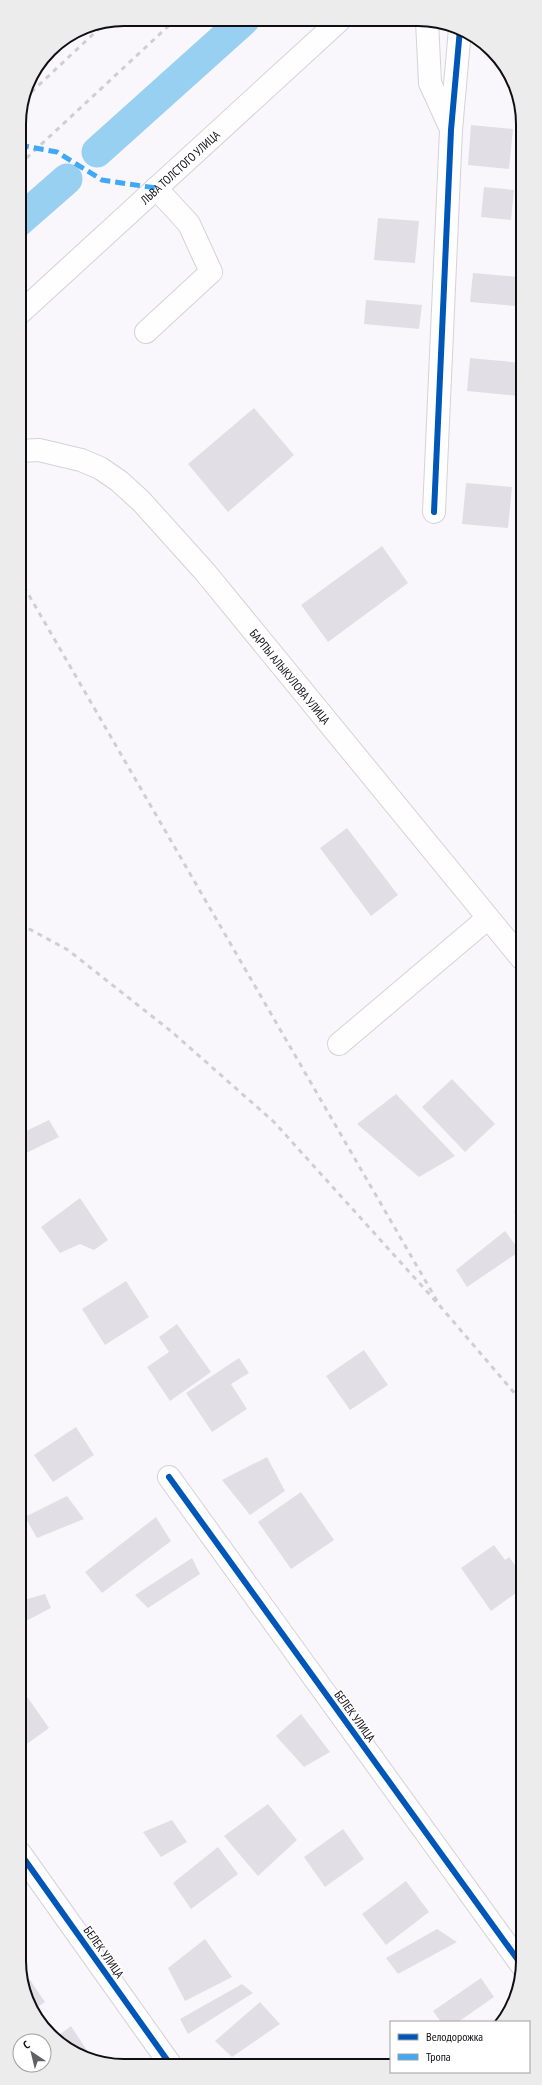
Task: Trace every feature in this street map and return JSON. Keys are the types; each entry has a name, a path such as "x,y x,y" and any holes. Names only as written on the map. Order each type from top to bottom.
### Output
{"street":[{"name":"ЛЬВА ТОЛСТОГО УЛИЦА","path":"26,308 333,26"},
{"path":"427,27 430,82 451,130"},
{"path":"434,512 451,130 459,35"},
{"path":"146,332 211,272 189,224 156,188"},
{"name":"БАРПЫ АЛЫКУЛОВА УЛИЦА","path":"29,451 81,460 100,468 119,481 141,501 210,578 516,952"},
{"path":"339,1044 488,918"},
{"name":"БЕЛЕК УЛИЦА","path":"169,1477 516,1957"},
{"name":"БЕЛЕК УЛИЦА","path":"26,1861 166,2059"}],"building":[{"path":"471,125 513,129 509,169 468,165"},
{"path":"484,187 514,190 511,220 481,217"},
{"path":"378,218 419,221 415,263 374,260"},
{"path":"473,273 516,277 515,306 470,302"},
{"path":"366,300 422,305 419,329 364,324"},
{"path":"470,358 516,362 516,396 467,391"},
{"path":"254,408 294,455 228,512 188,464"},
{"path":"466,483 512,487 508,528 462,524"},
{"path":"382,546 408,583 328,642 301,605"},
{"path":"347,828 398,895 371,916 320,848"},
{"path":"452,1079 495,1124 465,1152 422,1107"},
{"path":"396,1094 455,1156 419,1177 357,1124"},
{"path":"49,1120 59,1137 26,1153 26,1131"},
{"path":"80,1198 108,1240 94,1250 80,1244 60,1253 41,1227"},
{"path":"505,1231 516,1246 516,1254 467,1287 456,1270"},
{"path":"126,1281 149,1317 105,1345 82,1309"},
{"path":"177,1324 211,1372 170,1401 147,1367 169,1352 159,1337"},
{"path":"364,1350 388,1385 350,1410 326,1376"},
{"path":"239,1358 249,1373 231,1384 247,1409 212,1432 186,1393"},
{"path":"76,1427 94,1455 53,1482 34,1455"},
{"path":"267,1457 285,1491 250,1515 222,1480"},
{"path":"301,1492 334,1540 291,1569 258,1522"},
{"path":"67,1496 84,1519 37,1538 26,1516"},
{"path":"156,1517 171,1541 102,1593 85,1572"},
{"path":"494,1545 505,1560 509,1557 516,1566 516,1593 491,1611 461,1568"},
{"path":"192,1558 200,1574 148,1608 135,1595"},
{"path":"45,1594 51,1608 26,1621 26,1599"},
{"path":"26,1695 49,1728 26,1745"},
{"path":"301,1714 330,1752 304,1767 276,1736"},
{"path":"268,1804 297,1840 258,1876 224,1836"},
{"path":"172,1820 187,1842 161,1857 143,1832"},
{"path":"343,1829 364,1859 325,1887 304,1857"},
{"path":"218,1847 238,1874 191,1909 173,1883"},
{"path":"406,1881 429,1912 386,1945 362,1914"},
{"path":"437,1929 457,1942 398,1974 386,1958"},
{"path":"205,1939 232,1977 185,2001 168,1968"},
{"path":"27,1976 45,2002 38,2007 31,1993"},
{"path":"481,1978 494,1997 459,2021 440,2021 433,2011"},
{"path":"242,1984 253,1993 188,2034 180,2019"},
{"path":"260,2002 280,2024 232,2057 215,2041"},
{"path":"71,2026 88,2052 64,2039 60,2035"}],"waterway":[{"path":"97,152 237,26"},
{"path":"26,215 67,179"}],"railway":[{"path":"26,158 168,26"},
{"path":"31,93 98,29"},
{"path":"26,590 440,1306"},
{"path":"26,927 68,950 172,1032 274,1122 440,1306 516,1395"}],"marked path":[{"path":"26,146 57,152 102,180 156,188"}],"cycle path":[{"path":"434,512 451,130 459,35"},
{"path":"169,1477 516,1957"},
{"path":"26,1861 166,2059"}]}
